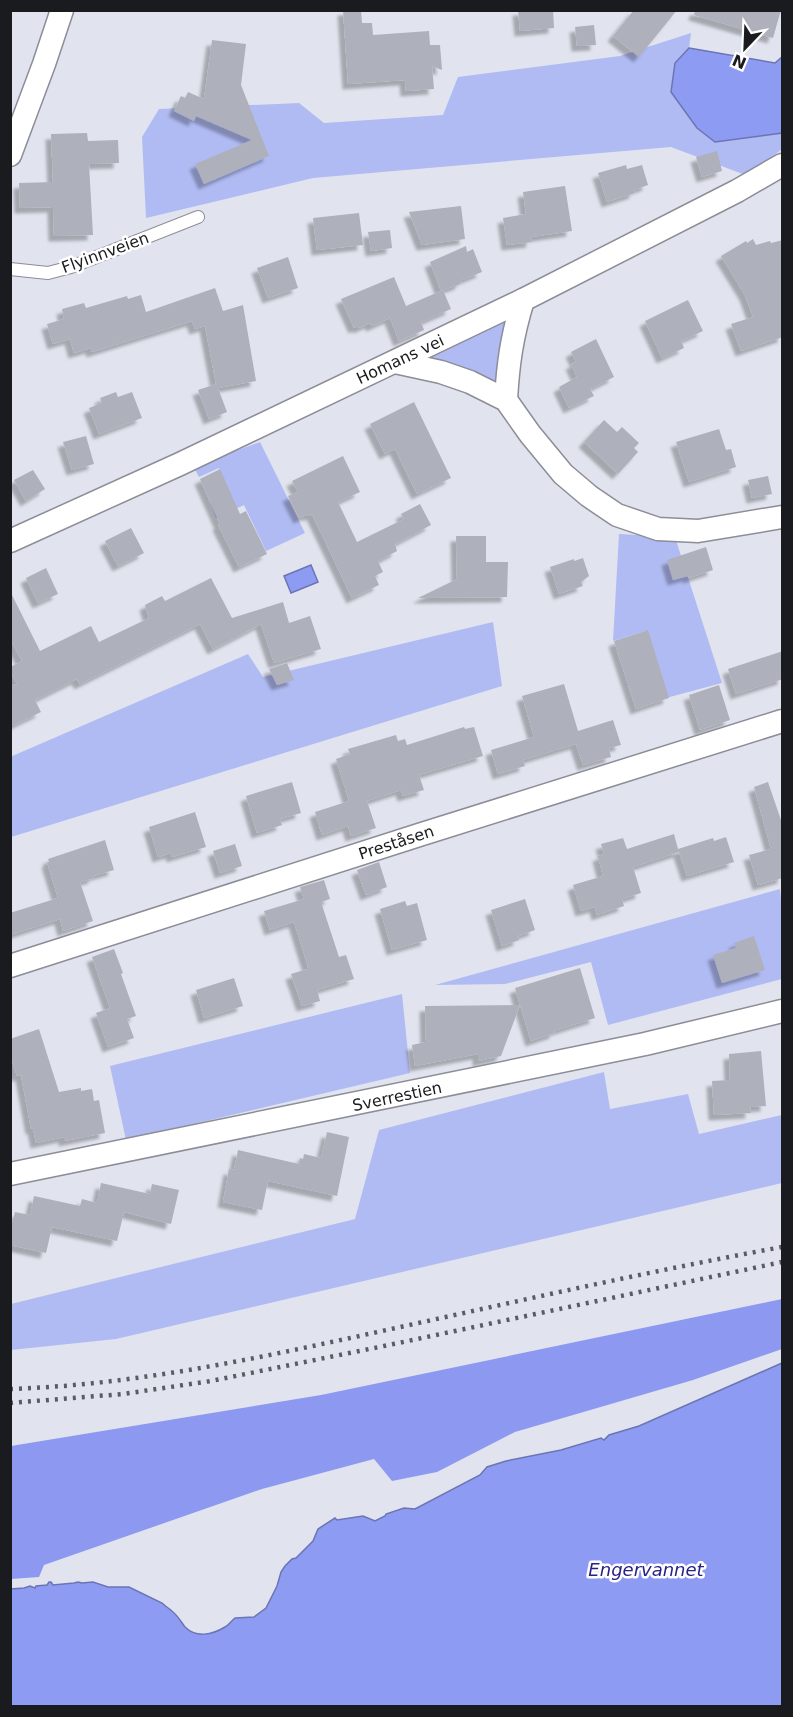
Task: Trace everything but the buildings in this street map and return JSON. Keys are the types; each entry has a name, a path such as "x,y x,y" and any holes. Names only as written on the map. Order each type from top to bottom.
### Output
{"street":[{"path":"10,155 62,10"},
{"name":"Homans vei","path":"10,541 395,363 738,191 783,165"},
{"path":"506,400 507,366 513,332 523,300"},
{"path":"395,363 441,372 470,382 506,400 563,474 617,515 658,529 698,531 783,517"},
{"name":"Preståsen","path":"10,966 783,721"},
{"name":"Sverrestien","path":"10,1174 622,1049 783,1011"}],"lane":[{"name":"Flyinnveien","path":"10,269 48,273 71,267 198,217"}],"shaded area":[{"path":"691,33 689,48 675,63 671,92 697,128 715,142 782,133 782,149 748,176 671,147 313,178 146,218 142,137 159,109 299,103 324,123 443,115 458,77 620,56"},
{"path":"509,314 495,381 418,356"},
{"path":"260,442 305,533 266,551 244,505 216,518 210,501 229,492 219,468 199,477 193,466"},
{"path":"619,534 675,537 722,683 666,698 645,631 613,641"},
{"path":"493,622 502,686 11,837 10,757 248,654 263,677"},
{"path":"780,889 782,979 608,1025 591,962 505,984 435,985"},
{"path":"402,994 410,1073 126,1140 110,1066"},
{"path":"604,1072 610,1109 688,1094 699,1134 782,1115 782,1183 116,1339 11,1350 11,1304 355,1219 379,1130"},
{"path":"782,1299 782,1349 693,1380 515,1432 437,1472 392,1481 374,1459 262,1489 44,1565 39,1577 11,1579 11,1446 321,1395"}],"water":[{"path":"689,48 775,63 782,57 782,133 715,142 697,128 671,92 675,63"},
{"path":"311,565 318,582 291,593 284,576"},
{"name":"Engervannet","path":"782,1363 782,1706 11,1706 11,1589 30,1586 35,1588 47,1585 49,1582 53,1585 93,1582 108,1587 129,1587 162,1603 194,1633 215,1632 235,1618 254,1617 266,1608 285,1566 313,1541 318,1529 335,1518 337,1520 363,1516 375,1521 386,1514 404,1508 415,1509 480,1475 487,1467 601,1438 604,1440 609,1435 639,1426"}],"railway":[{"path":"10,1389 102,1382 238,1361 629,1277 782,1247"},
{"path":"10,1403 123,1394 211,1381 782,1262"}]}
